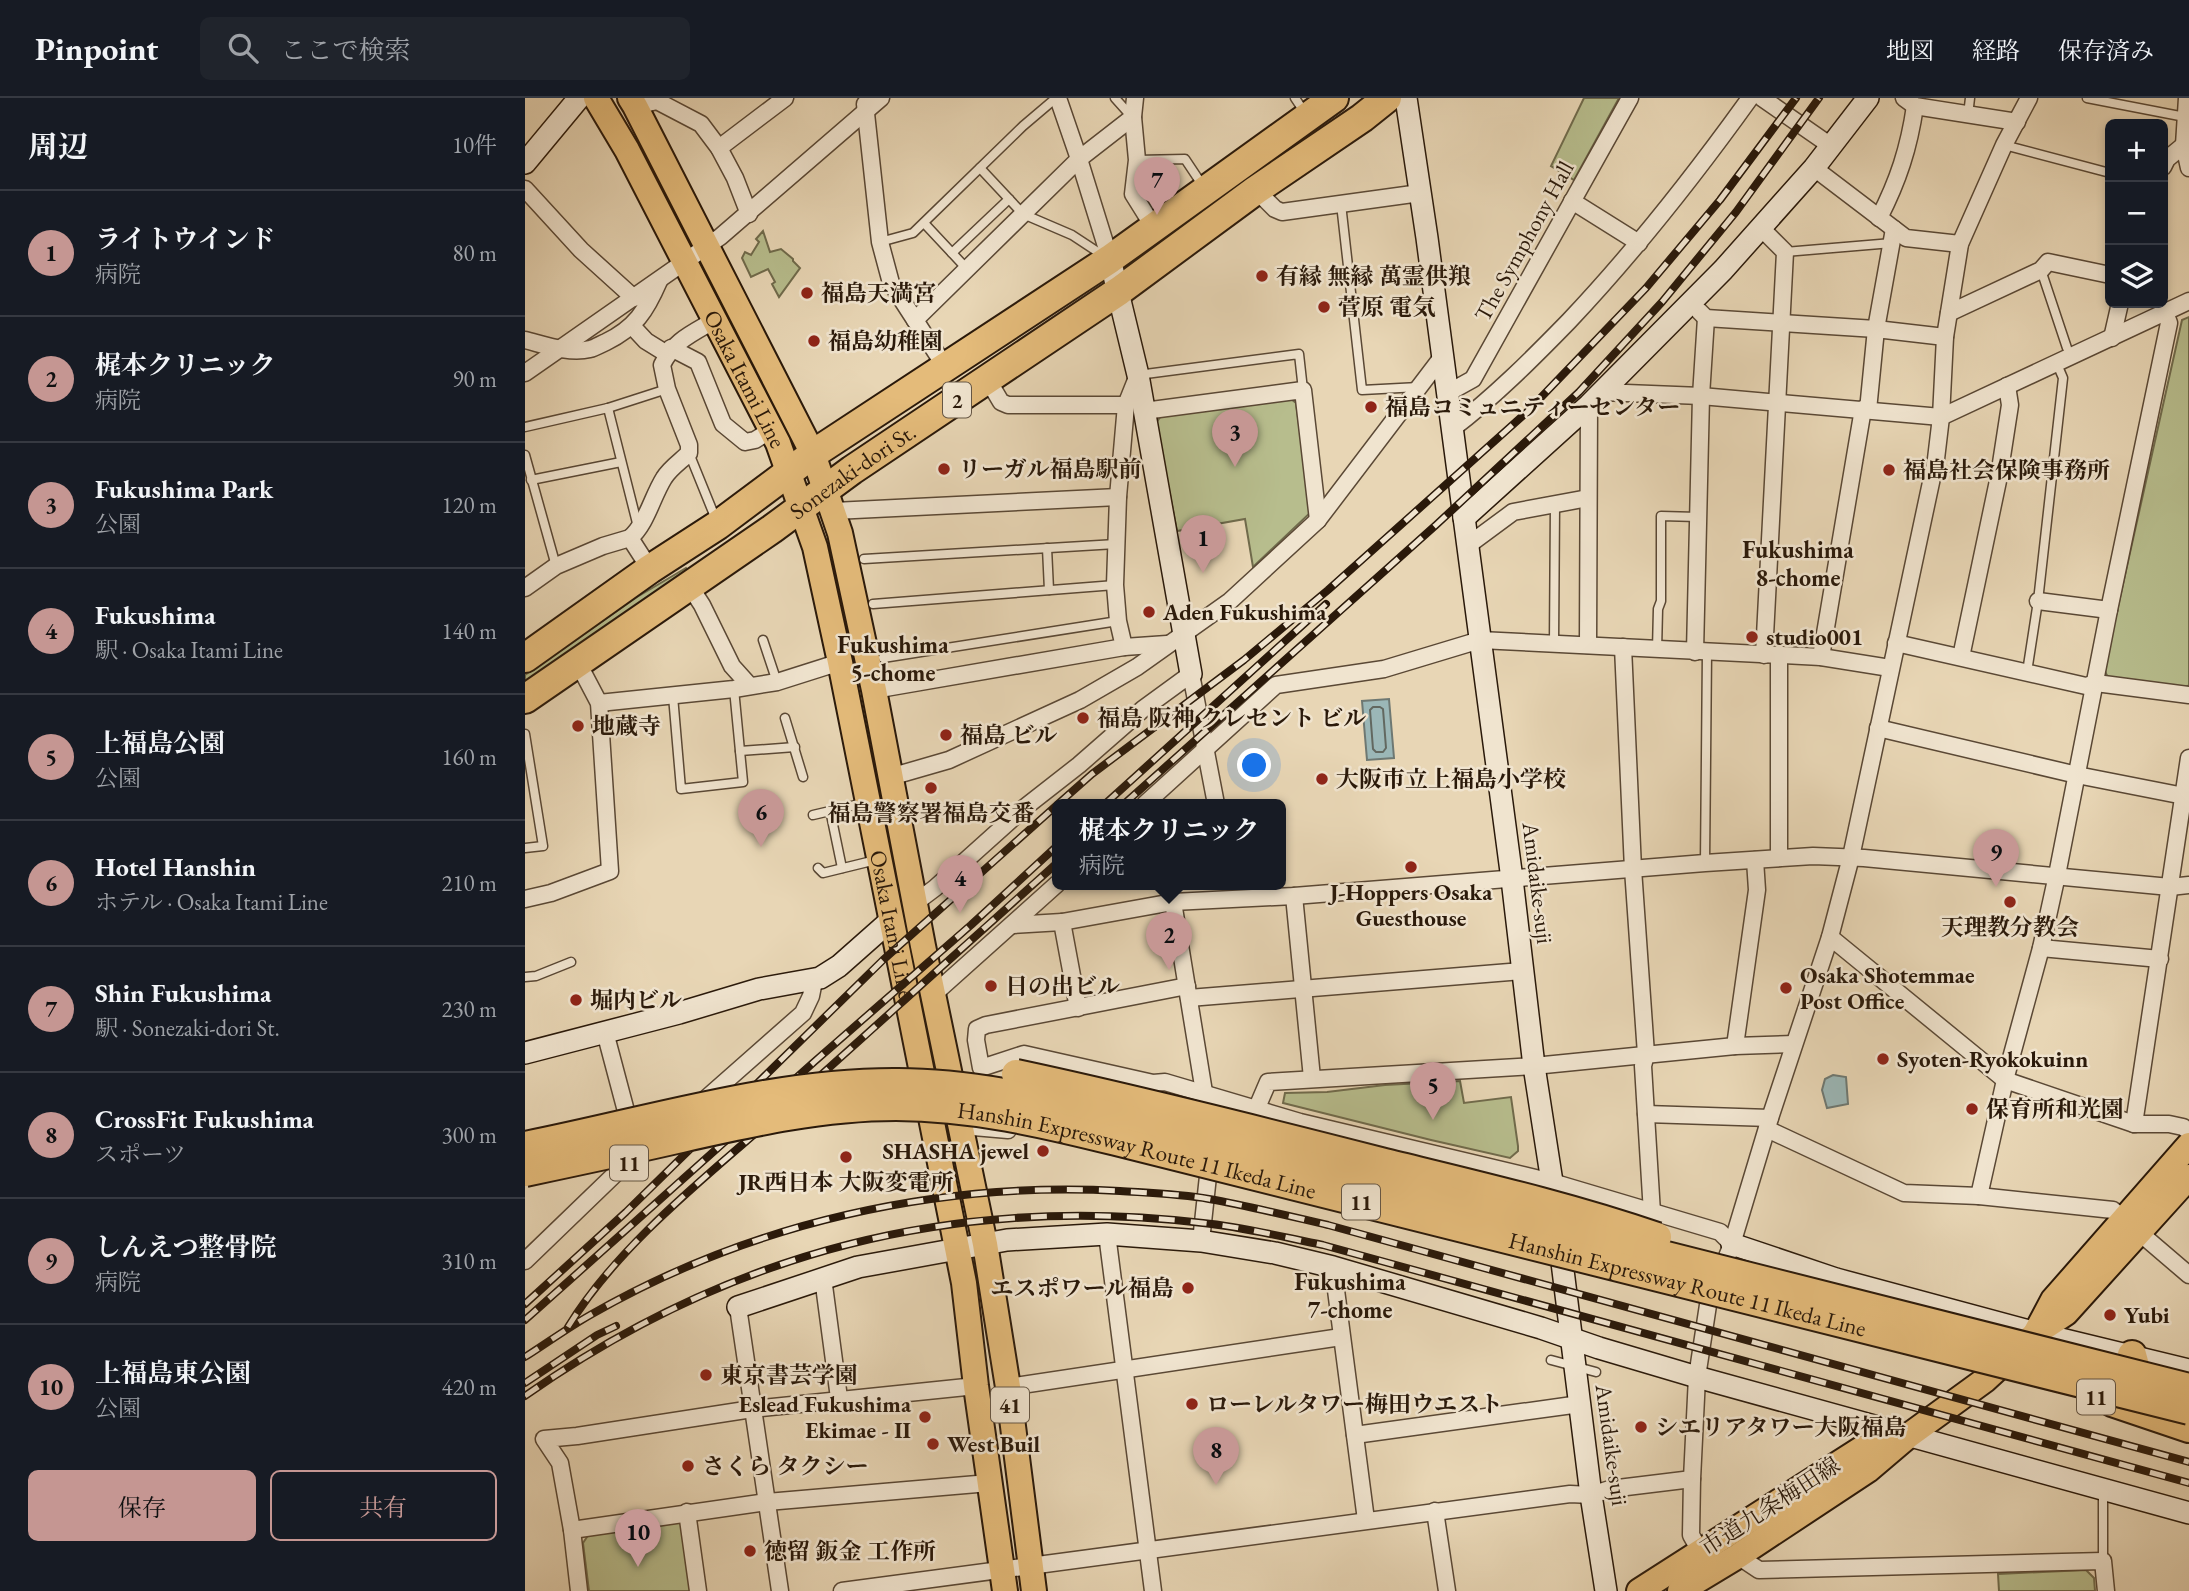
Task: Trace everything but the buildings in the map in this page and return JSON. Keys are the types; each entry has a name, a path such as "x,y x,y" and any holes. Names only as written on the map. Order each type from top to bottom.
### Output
{"highway":[{"name":"Sonezaki-dori St.","path":"531,650 718,525 813,454 1110,259 1205,189 1301,107 1334,98"},
{"name":"Sonezaki-dori St.","path":"525,699 802,507 830,500 988,380 1119,291 1387,98"},
{"name":"11","path":"1016,1074 1102,1092 1616,1222 1802,1290"},
{"name":"Hanshin Expressway Route 11 Ikeda Line","path":"525,1146 800,1090 885,1083 948,1085 1053,1102 1108,1115 2189,1388"},
{"name":"Hanshin Expressway Route 11 Ikeda Line","path":"525,1172 799,1113 849,1107 898,1106 986,1113 1049,1125 2189,1410"},
{"name":"11","path":"525,1190 632,1162 731,1126"},
{"path":"2131,1355 2142,1391 2189,1426"},
{"name":"11","path":"2003,1365 2189,1426"}],"main road":[{"name":"Osaka Itami Line","path":"596,98 627,150 779,443 815,547 958,1249 1004,1580"},
{"name":"Osaka Itami Line","path":"633,102 813,454 830,500 874,690 985,1244 1008,1387 1032,1579"},
{"name":"市道九条梅田線","path":"2131,1226 2189,1145"},
{"name":"市道九条梅田線","path":"1680,1591 1868,1470 1908,1436 2003,1365 2036,1333 2053,1300 2131,1226 2189,1177"},
{"name":"市道九条梅田線","path":"1639,1591 1861,1448 1908,1436"}],"street":[{"path":"525,163 579,98"},
{"path":"719,148 785,98"},
{"path":"525,373 750,214 865,104 881,98"},
{"path":"1057,98 1110,259 1138,375 1135,408 1118,497 1115,585 1118,621 1124,648"},
{"path":"1135,98 1133,117 1137,160 1133,194 1153,226"},
{"name":"Amidaike-suji","path":"1406,98 1512,879 1591,1495 1606,1591"},
{"name":"The Symphony Hall","path":"1447,394 1473,379 1630,98"},
{"path":"1452,429 1533,358 1639,243 1695,174 1750,98"},
{"path":"1762,98 1831,146"},
{"path":"1464,518 1595,399 1699,310 1761,228 1814,169 1867,98"},
{"path":"1700,1551 1691,1535 1692,1479 1697,1377 1708,1305 1732,1244 1830,937 1851,856 1936,459 1945,337 1960,244 2004,145 2029,98"},
{"path":"2187,98 2184,145 2189,168"},
{"path":"633,102 657,102 701,124 719,148 750,214"},
{"path":"1879,218 1891,194 1910,139 1909,102 1933,104 1968,115 2017,122"},
{"path":"865,104 880,242 891,283 946,368"},
{"path":"915,320 1079,159 1133,117"},
{"path":"2168,158 2184,145"},
{"path":"1814,169 1879,218 1893,236 1960,244"},
{"path":"525,189 582,250 634,298"},
{"path":"1256,190 1275,209 1282,212 1420,193"},
{"path":"1572,201 1639,243"},
{"path":"1761,228 1785,252 1777,402 1771,655 1779,858"},
{"path":"1821,657 1866,410 1876,329 1893,236"},
{"path":"1949,313 2041,270 2048,262 2105,274"},
{"path":"525,340 559,349 590,349 632,326 650,303 660,279"},
{"path":"1595,399 1701,396 1941,416 2189,301"},
{"path":"2112,338 2119,308"},
{"path":"1699,310 1780,323 1876,329 1945,337"},
{"path":"1699,310 1701,396 1698,517 1701,652"},
{"path":"1979,1196 2005,1080 2041,948 2057,875 2169,323 2165,312"},
{"path":"525,588 555,566 635,534 666,475 689,453 689,445 667,389 662,365 669,351 681,339 715,320"},
{"path":"632,326 646,341 698,362 723,424 745,442 755,440 771,430"},
{"path":"890,777 949,760 1080,701 1126,674 1230,601 1318,520 1442,357"},
{"path":"988,380 1001,402 1008,405 1135,408 1303,390 1318,520"},
{"path":"1961,657 1999,476 2010,405 2007,387"},
{"path":"1588,645 1588,498 1595,399"},
{"path":"1135,408 1176,639 1192,674 1215,799"},
{"path":"830,500 1118,497"},
{"path":"1467,546 1513,512 1588,498"},
{"path":"635,534 650,569"},
{"path":"689,585 702,605 731,666 750,686"},
{"path":"2038,601 2109,610"},
{"path":"874,690 1176,639"},
{"path":"1151,799 1276,685 1384,668 1480,640 1821,657 1890,668"},
{"path":"1896,643 2086,686 2096,682 2189,695"},
{"path":"1623,648 1633,869 1646,1054 1643,1066 1652,1213"},
{"path":"525,899 551,893 610,871 599,703 578,663"},
{"path":"599,703 777,682 840,663"},
{"path":"915,903 1143,709 1192,674"},
{"path":"1878,728 2077,775 2185,805"},
{"path":"2134,1124 2185,805 2189,758"},
{"path":"1013,925 1062,922 1231,891 1294,896 1779,858 1851,856 2170,887 2189,885"},
{"path":"1735,1046 1757,890 1755,860"},
{"path":"934,994 1052,889"},
{"path":"1294,896 1312,1078"},
{"path":"1173,902 1204,1092"},
{"path":"525,1053 769,987 814,981 839,966 891,919"},
{"path":"1062,922 1078,1008"},
{"path":"1830,937 2005,1080 2134,1124 2169,1124 2189,1131"},
{"path":"2041,948 2160,959"},
{"path":"981,1068 977,1028 1078,1008 1188,992 1304,989 1523,971"},
{"path":"525,1261 637,1152 714,1092 798,1018 807,1006 814,981"},
{"path":"605,1032 637,1152"},
{"path":"1256,1110 1268,1082 1534,1066 1735,1046 1794,1044"},
{"path":"981,1068 1024,1054 1153,1083 1165,1082 1300,1122 1552,1182 1720,1233 1732,1244 1836,1279 2036,1333 2189,1370"},
{"path":"949,1068 981,1068 1016,1074"},
{"path":"1646,1114 1769,1123 1904,1193 1979,1196 2113,1210 2189,1275"},
{"path":"962,1126 1019,1131 1208,1176 1269,1184 1300,1122"},
{"path":"1201,1241 1208,1176"},
{"path":"1107,1234 1153,1591"},
{"path":"780,1591 738,1307 887,1260 1007,1240 1107,1234 1201,1241 1275,1253 1333,1267 1697,1377 2189,1513"},
{"path":"1333,1267 1366,1520"},
{"path":"823,1278 839,1398"},
{"path":"1008,1387 1341,1337"},
{"path":"579,1591 560,1462 544,1439 839,1398 976,1385"},
{"path":"1355,1435 1580,1404"},
{"path":"842,1591 1032,1579 1147,1549 1570,1494 1591,1495 1609,1489 1692,1479"},
{"path":"572,1530 767,1502 989,1483"},
{"path":"1435,1511 1447,1591"},
{"path":"687,1512 698,1591"},
{"path":"1738,1556 1759,1570 2103,1561 2106,1591"}],"lane":[{"path":"880,242 913,233 1057,98"},
{"path":"1115,98 1133,117"},
{"path":"1968,115 1970,98"},
{"path":"2087,98 2185,117"},
{"path":"2004,145 2105,172"},
{"path":"1137,160 1185,159 1205,189"},
{"path":"980,168 1023,214 1072,235 1110,259"},
{"path":"952,253 1009,199"},
{"path":"1341,204 1362,390 1419,387"},
{"path":"923,223 967,269"},
{"path":"1785,252 1893,236"},
{"path":"2041,270 2067,348"},
{"path":"1138,375 1299,354 1303,390"},
{"path":"2027,674 2038,601 2063,378 2057,363"},
{"path":"525,427 608,408 667,389"},
{"path":"608,408 635,534"},
{"path":"689,453 718,525"},
{"path":"525,455 555,566"},
{"path":"531,481 621,462"},
{"path":"1554,644 1555,504"},
{"path":"1657,650 1658,609 1661,601 1661,516 1698,517"},
{"path":"865,559 1116,544"},
{"path":"1047,548 1049,590"},
{"path":"873,604 1115,585"},
{"path":"883,658 1118,621"},
{"path":"763,640 777,682"},
{"path":"1701,652 1705,863"},
{"path":"673,696 681,789 743,782 734,689"},
{"path":"785,718 803,776"},
{"path":"525,734 543,845 525,848"},
{"path":"740,751 795,747"},
{"path":"813,815 868,802"},
{"path":"829,810 842,868"},
{"path":"818,868 823,873 879,860"},
{"path":"525,977 536,976 571,962"},
{"path":"1551,1360 1596,1371"},
{"path":"2103,1489 2103,1561"}],"green space":[{"path":"1584,98 1619,98 1574,180 1551,166"},
{"path":"763,231 770,252 781,249 800,268 779,297 768,269 751,277 742,258 745,252 751,255 759,242 756,239"},
{"path":"2189,317 2189,685 2186,687 2108,678 2104,669 2182,320"},
{"path":"1291,399 1296,403 1311,512 1253,567 1245,519 1177,531 1156,423 1161,416"},
{"path":"686,568 689,572 525,683 525,675 637,597"},
{"path":"1460,1081 1464,1103 1511,1097 1518,1151 1510,1158 1283,1103 1285,1093"},
{"path":"679,1521 685,1525 693,1591 589,1591 583,1543 589,1534"},
{"path":"2086,1570 2094,1578 2095,1591 1999,1591 1998,1574"}],"water":[{"path":"1389,699 1394,758 1367,760 1362,701"},
{"path":"1833,1075 1846,1077 1848,1104 1827,1108 1822,1090 1825,1079"}],"railway":[{"path":"1064,799 1092,774 1244,660 1328,590 1527,412 1646,288 1720,200 1796,98"},
{"path":"1130,799 1436,525 1579,392 1662,302 1736,212 1819,98"},
{"path":"1111,799 1326,604"},
{"path":"525,1304 626,1212 883,960 1052,809"},
{"path":"525,1320 1052,851"},
{"path":"568,1327 611,1269 662,1216 1052,867"},
{"path":"525,1357 583,1319 653,1282 716,1255 781,1232 914,1202 983,1193 1051,1190 1154,1193 1209,1199 1328,1225 2189,1462"},
{"path":"525,1396 603,1346 682,1304 764,1270 847,1245 933,1227 1021,1218 1111,1216 1218,1225 1323,1245 2189,1483"},
{"path":"525,1383 597,1335 616,1326"}],"place":[{"name":"Shin Fukushima","path":"1157,215"},
{"name":"有縁 無縁 萬霊供羪","path":"1262,276"},
{"name":"福島天満宮","path":"807,293"},
{"name":"菅原 電気","path":"1324,307"},
{"name":"福島幼稚園","path":"814,341"},
{"name":"福島コミュニティーセンター","path":"1371,407"},
{"name":"Fukushima Park","path":"1235,467"},
{"name":"リーガル福島駅前","path":"944,469"},
{"name":"福島社会保険事務所","path":"1889,470"},
{"name":"ライトウインド","path":"1203,573"},
{"name":"Aden Fukushima","path":"1149,612"},
{"name":"studio001","path":"1752,637"},
{"name":"福島 阪神 クレセント ビル","path":"1083,718"},
{"name":"地蔵寺","path":"578,726"},
{"name":"福島 ビル","path":"946,735"},
{"name":"大阪市立上福島小学校","path":"1322,779"},
{"name":"福島警察署福島交番","path":"931,788"},
{"name":"Hotel Hanshin","path":"761,847"},
{"name":"J-Hoppers Osaka Guesthouse","path":"1411,867"},
{"name":"しんえつ整骨院","path":"1996,887"},
{"name":"天理教分教会","path":"2010,902"},
{"name":"Fukushima","path":"960,913"},
{"name":"梶本クリニック","path":"1169,970"},
{"name":"日の出ビル","path":"991,986"},
{"name":"Osaka Shotemmae Post Office","path":"1786,988"},
{"name":"堀内ビル","path":"576,1000"},
{"name":"Syoten-Ryokokuinn","path":"1883,1059"},
{"name":"保育所和光園","path":"1972,1109"},
{"name":"上福島公園","path":"1433,1120"},
{"name":"SHASHA jewel","path":"1043,1151"},
{"name":"JR西日本 大阪変電所","path":"846,1157"},
{"name":"エスポワール福島","path":"1188,1288"},
{"name":"Yubi","path":"2110,1315"},
{"name":"東京書芸学園","path":"706,1375"},
{"name":"ローレルタワー梅田ウエスト","path":"1192,1404"},
{"name":"Eslead Fukushima Ekimae - II","path":"925,1417"},
{"name":"シエリアタワー大阪福島","path":"1641,1427"},
{"name":"West Buil","path":"933,1444"},
{"name":"さくら タクシー","path":"688,1466"},
{"name":"CrossFit Fukushima","path":"1216,1485"},
{"name":"徳留 鈑金 工作所","path":"750,1551"},
{"name":"上福島東公園","path":"638,1567"}],"district":[{"name":"Fukushima 8-chome","path":"1798,563"},
{"name":"Fukushima 5-chome","path":"893,658"},
{"name":"Fukushima 7-chome","path":"1350,1295"}]}
